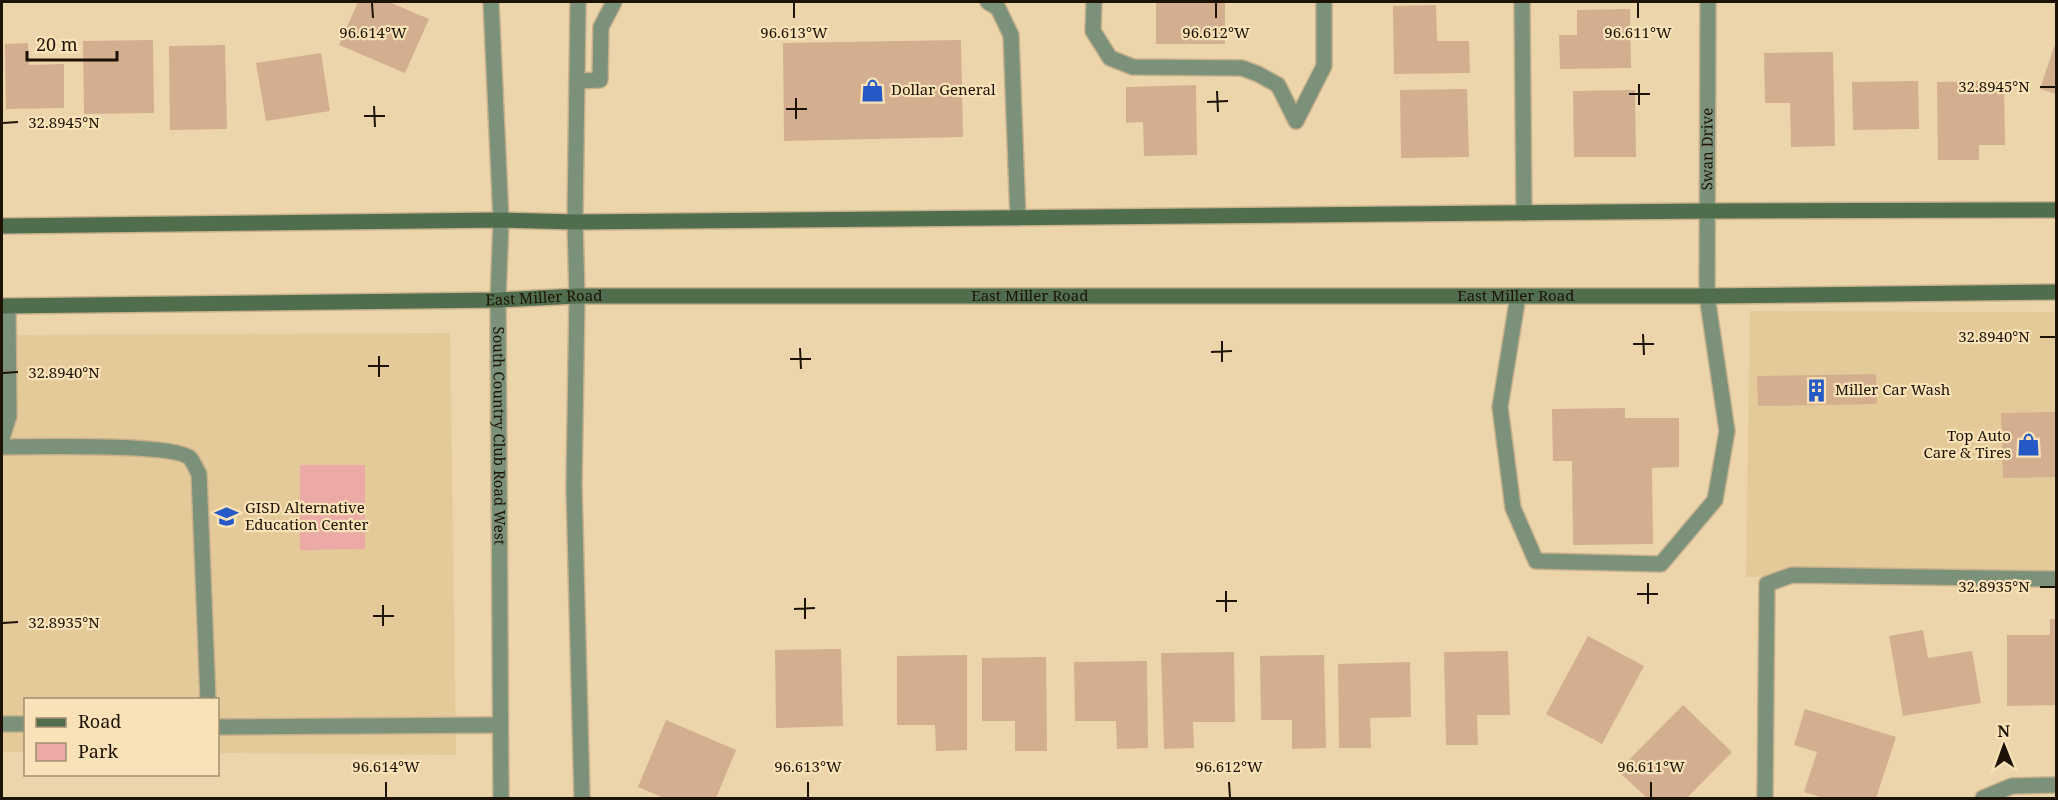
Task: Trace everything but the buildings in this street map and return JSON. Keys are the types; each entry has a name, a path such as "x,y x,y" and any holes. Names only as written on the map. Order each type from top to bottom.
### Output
{"main road":[{"path":"2,226 501,219 575,222 1707,211 2056,210"},
{"name":"East Miller Road","path":"5,306 498,300 578,296 1707,296 2056,292"}],"street":[{"name":"South Country Club Road West","path":"490,2 501,219 498,300 501,798"},
{"path":"578,2 575,222 578,296 574,487 582,798"},
{"path":"577,81 600,80 601,27 614,2"},
{"path":"988,2 998,8 1011,35 1018,218"},
{"path":"1094,2 1093,31 1110,58 1133,67 1242,68 1278,86 1296,121 1324,66 1324,2"},
{"path":"1522,2 1524,213"},
{"name":"Swan Drive","path":"1518,296 1500,406 1513,508 1536,561 1661,564 1714,500 1727,430 1707,296 1708,2"},
{"path":"2,438 9,416 5,306"},
{"path":"2,447 145,448 173,451 189,457 199,474 200,483 208,698"},
{"path":"1765,798 1767,584 1792,575 2056,579"},
{"path":"2,724 24,723"},
{"path":"219,727 499,725"},
{"path":"1983,798 2012,786 2056,785"}],"shaded area":[{"path":"1750,311 2056,312 2056,573 1746,577"},
{"name":"GISD Alternative Education Center","path":"450,333 456,755 219,753 219,698 24,698 24,752 2,752 2,335"}],"green space":[{"path":"300,465 365,465 365,549 300,550"}],"place":[{"name":"Dollar General","path":"873,90"},
{"name":"Miller Car Wash","path":"1817,390"},
{"name":"Top Auto Care & Tires","path":"2029,445"},
{"name":"GISD Alternative Education Center","path":"227,517"}]}
